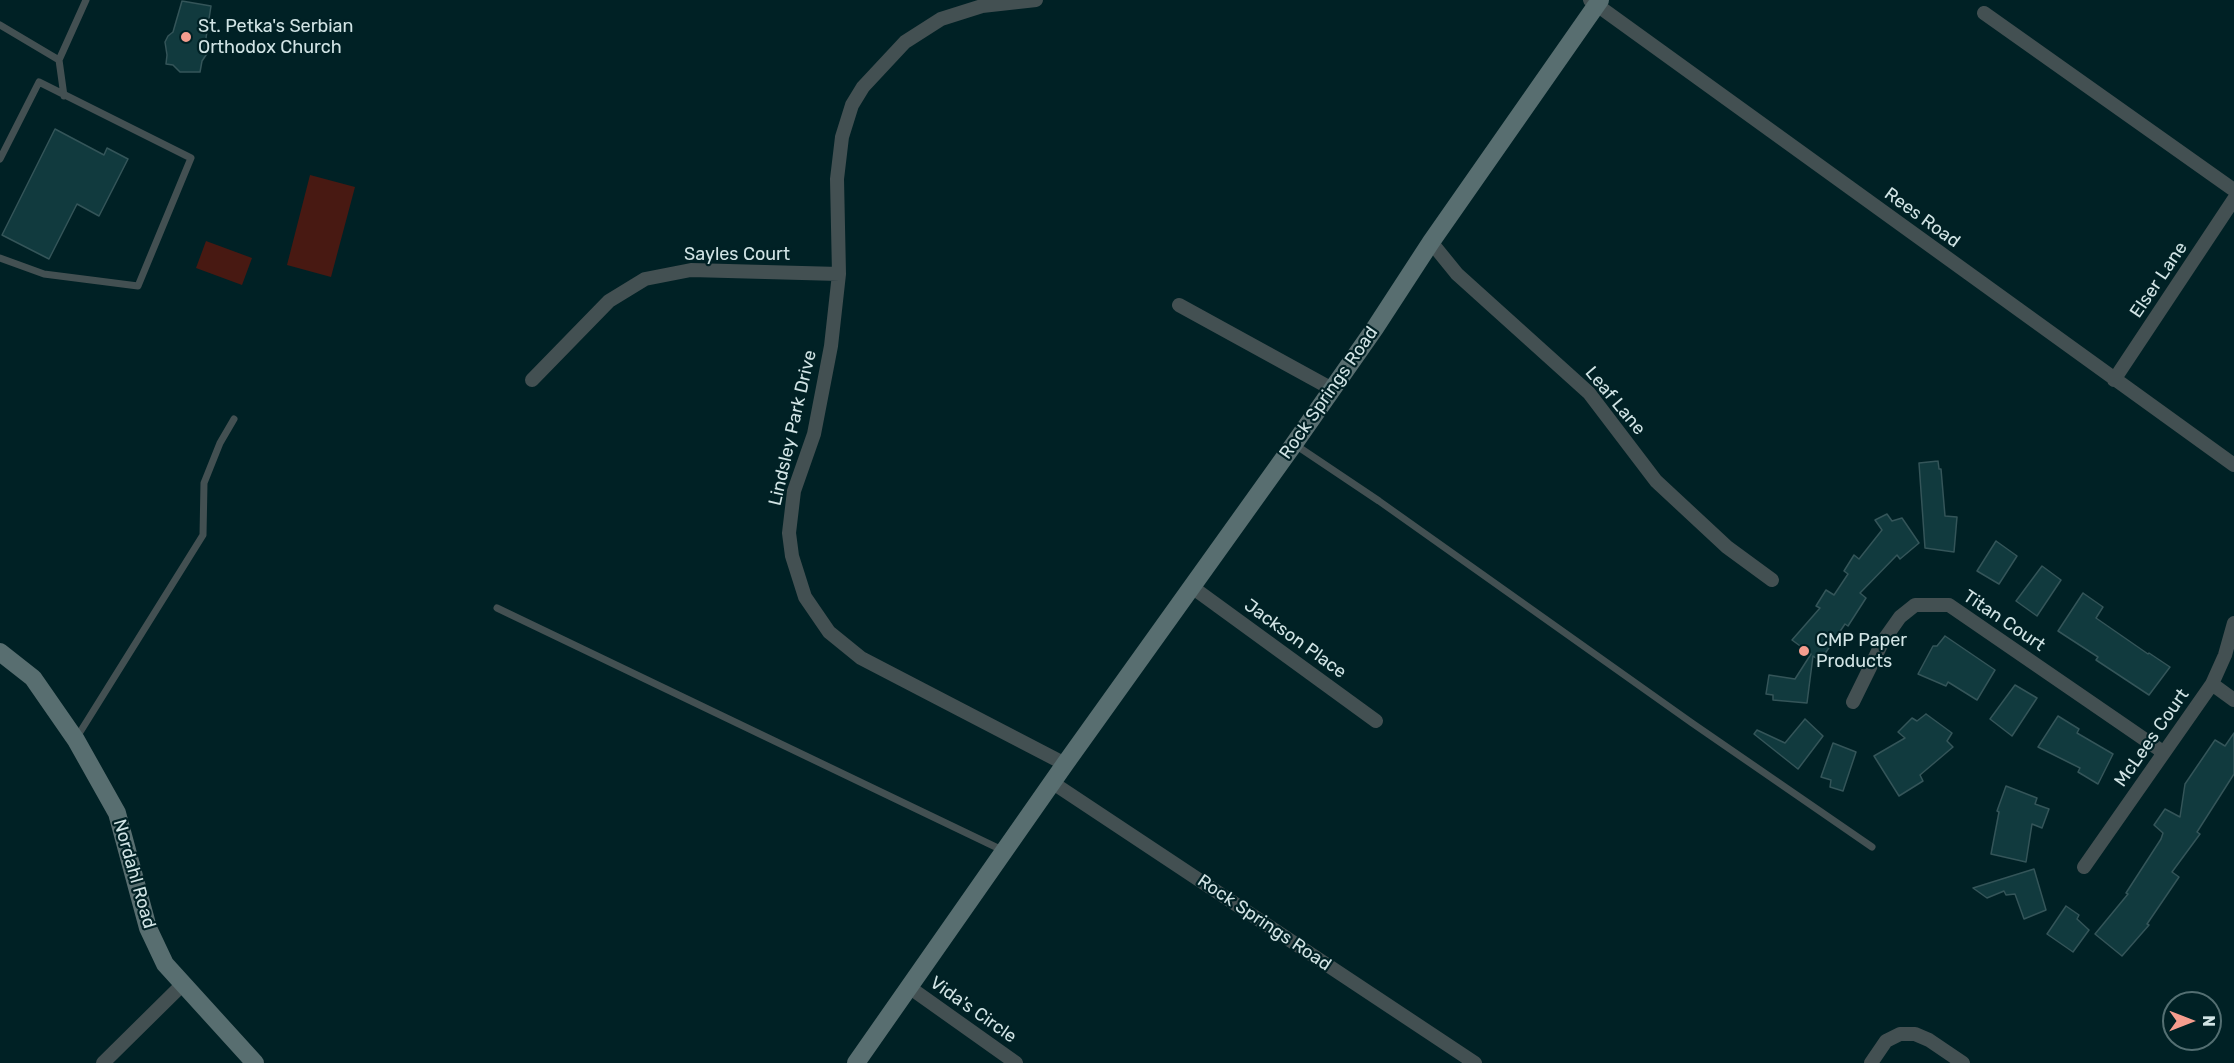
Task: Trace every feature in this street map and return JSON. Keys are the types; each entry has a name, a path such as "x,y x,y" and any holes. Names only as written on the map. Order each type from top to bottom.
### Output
{"street":[{"name":"Lindsley Park Drive","path":"1036,0 982,6 941,19 905,42 863,87 852,105 842,137 837,179 839,274 831,346 814,434 794,492 789,533 792,556 805,597 829,632 861,658 1065,764"},
{"name":"Rock Springs Road","path":"856,1063 1065,764 1294,444 1596,1"},
{"name":"Rees Road","path":"1596,1 2114,380 2234,465"},
{"path":"1984,13 2234,190"},
{"name":"Elser Lane","path":"2114,380 2234,199"},
{"name":"Leaf Lane","path":"1431,242 1457,274 1589,393 1656,481 1727,547 1772,580"},
{"name":"Sayles Court","path":"532,380 609,301 645,279 691,270 839,274"},
{"path":"1179,305 1332,389"},
{"name":"Jackson Place","path":"1192,587 1376,721"},
{"name":"Titan Court","path":"1853,702 1883,641 1900,617 1915,604 1949,604 2163,752"},
{"name":"McLees Court","path":"2084,867 2212,684 2225,655 2234,623"},
{"name":"Nordahl Road","path":"0,652 33,678 76,740 117,813 148,928 165,964 255,1063"},
{"path":"2212,684 2234,700"},
{"name":"Rock Springs Road","path":"1053,783 1475,1063"},
{"path":"103,1063 183,984"},
{"name":"Vida's Circle","path":"909,987 1016,1063"},
{"path":"1870,1063 1886,1041 1900,1034 1915,1034 1929,1040 1963,1063"}],"lane":[{"path":"64,96 59,60 86,0"},
{"path":"0,26 59,60"},
{"path":"0,159 39,82 191,158 138,286 44,274 0,258"},
{"path":"76,740 203,535 204,483 220,443 234,419"},
{"path":"1294,444 1389,508 1644,690 1872,847"},
{"path":"497,608 1004,851"}],"shaded area":[{"path":"310,175 355,187 331,277 287,265"},
{"path":"206,241 252,258 242,285 196,268"}],"building":[{"name":"St. Petka's Serbian Orthodox Church","path":"182,1 211,6 206,38 210,49 202,61 200,72 180,72 173,65 166,64 165,42 173,32"},
{"path":"55,129 104,155 107,148 128,159 99,216 77,204 49,259 2,235"},
{"path":"1938,461 1939,469 1941,469 1945,516 1957,517 1954,552 1925,548 1919,463"},
{"path":"1887,514 1892,521 1902,518 1919,543 1900,559 1897,555 1860,593 1866,598 1848,626 1845,624 1820,661 1813,656 1807,703 1773,700 1773,695 1766,694 1769,675 1795,679 1811,654 1792,640 1820,608 1816,606 1826,590 1834,595 1848,574 1844,571 1854,555 1859,559 1882,530 1875,520"},
{"path":"1996,541 2017,556 1999,584 1977,571"},
{"path":"2042,566 2061,580 2037,616 2016,601"},
{"path":"2083,593 2103,607 2096,618 2170,667 2149,695 2096,660 2098,657 2058,631"},
{"path":"1945,636 1995,670 1977,700 1948,682 1946,686 1918,674 1933,646 1937,646"},
{"path":"2015,685 2037,698 2012,736 1990,719"},
{"path":"1926,714 1952,733 1947,741 1953,747 1920,775 1923,781 1899,796 1874,756 1905,738 1898,732 1912,718 1917,721"},
{"path":"2058,716 2079,729 2077,733 2113,754 2098,784 2078,772 2080,768 2038,747"},
{"path":"1805,719 1823,736 1798,769 1754,734 1757,730 1785,743"},
{"path":"2234,733 2234,774 2197,832 2200,834 2172,872 2179,877 2147,924 2149,925 2122,956 2095,934 2128,894 2126,893 2161,839 2163,833 2154,825 2165,809 2180,817 2185,784 2215,740 2225,746"},
{"path":"1833,743 1856,752 1843,791 1830,787 1831,780 1821,777"},
{"path":"2006,786 2037,798 2035,804 2049,809 2042,828 2032,824 2026,862 1991,854 1999,812 1997,811"},
{"path":"2034,869 2046,910 2024,919 2015,894 2006,895 2004,891 1987,898 1973,888"},
{"path":"2066,906 2079,915 2077,919 2089,930 2073,952 2047,934"}],"place":[{"name":"St. Petka's Serbian Orthodox Church","path":"186,37"},
{"name":"CMP Paper Products","path":"1804,651"}]}
